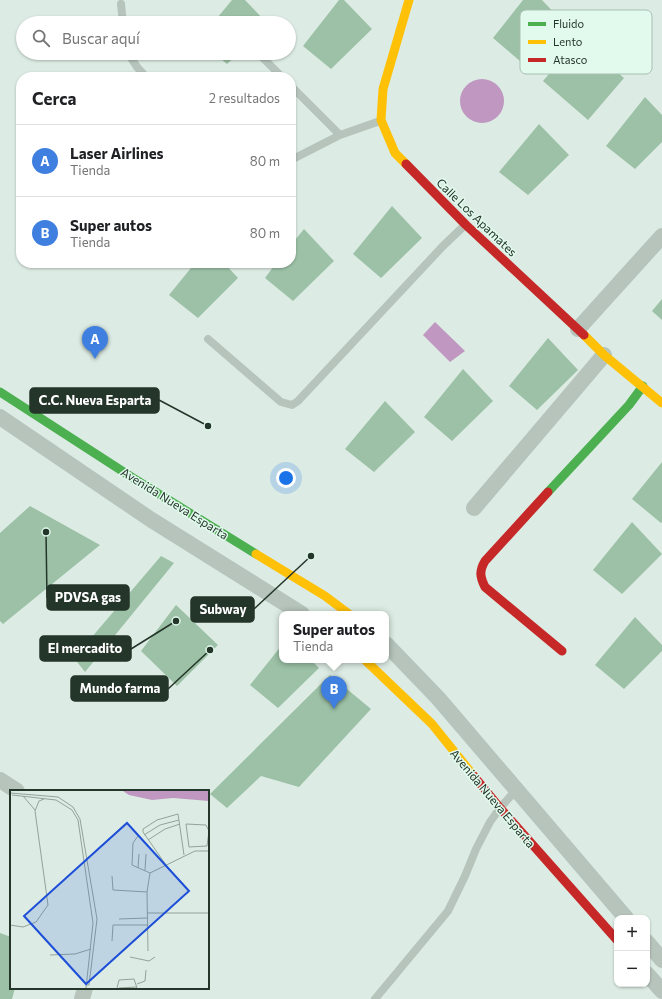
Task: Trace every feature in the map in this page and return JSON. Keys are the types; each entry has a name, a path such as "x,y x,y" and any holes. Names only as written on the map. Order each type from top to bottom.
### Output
{"street":[{"name":"Calle Los Apamates","path":"409,0 383,89 381,120 395,153 466,225 604,355 662,402"},
{"path":"578,329 662,236"},
{"path":"474,508 604,355"},
{"path":"562,651 485,587 480,578 479,570 485,561 628,405 643,386"},
{"name":"Avenida Nueva Esparta","path":"0,392 133,478 325,596 345,611"},
{"name":"Avenida Nueva Esparta","path":"0,417 150,519 297,611"},
{"name":"Avenida Nueva Esparta","path":"389,647 438,698 623,915"},
{"name":"Avenida Nueva Esparta","path":"368,663 432,724 500,808 614,937"},
{"path":"0,780 15,790"},
{"path":"650,946 662,960"},
{"path":"650,977 662,991"},
{"path":"82,999 85,989"}],"lane":[{"path":"121,4 122,16"},
{"path":"132,60 142,72"},
{"path":"265,60 277,72"},
{"path":"296,91 340,135"},
{"path":"296,156 340,135 381,120"},
{"path":"208,339 281,402 292,405 298,401 443,246 466,225"},
{"path":"375,999 448,911 490,822 500,808 517,790"}],"shaded area":[{"path":"482,79 494,83 500,89 504,101 500,113 494,119 482,123 470,119 464,113 460,101 464,89 470,83"},
{"path":"435,322 465,351 450,362 423,335"}],"building":[{"path":"232,0 245,0 260,16 219,16"},
{"path":"339,0 344,0 372,29 331,69 303,46"},
{"path":"523,0 542,0 552,10 520,10 520,61 493,38"},
{"path":"222,60 231,60 227,64"},
{"path":"549,74 619,74 624,78 588,120 543,81"},
{"path":"645,97 662,115 662,142 635,169 606,146"},
{"path":"539,124 569,155 528,195 499,172"},
{"path":"392,206 422,238 381,278 353,254"},
{"path":"304,229 334,261 293,301 265,278 272,268 296,268 296,239"},
{"path":"191,268 229,268 238,278 198,318 169,295"},
{"path":"662,299 662,320 652,311"},
{"path":"548,338 578,370 537,410 509,386"},
{"path":"463,369 493,401 452,441 424,417"},
{"path":"385,401 415,432 374,472 345,449"},
{"path":"662,462 662,522 661,523 632,499"},
{"path":"30,506 100,545 3,624 0,621 0,533"},
{"path":"632,522 662,554 622,594 593,570"},
{"path":"161,556 174,563 85,672 74,658"},
{"path":"176,605 218,645 177,686 141,651"},
{"path":"635,617 662,645 662,651 624,689 595,665"},
{"path":"279,649 279,663 314,663 319,668 278,708 250,685"},
{"path":"330,675 371,709 299,787 261,776 227,808 210,794"},
{"path":"0,933 10,937 10,989 15,989 12,999 0,999"}],"traffic: fast":[{"path":"548,492 629,405 643,386"},
{"path":"0,392 133,478 256,554"}],"traffic: slow":[{"path":"406,164 395,153 381,120 383,89 409,0"},
{"path":"584,335 604,355 662,403"},
{"path":"256,554 325,596 345,611"},
{"path":"368,663 432,724 473,775"}],"traffic: jam":[{"path":"406,164 466,225 584,335"},
{"path":"548,492 485,561 481,574 485,587 562,651"},
{"path":"473,775 500,808 614,937"}],"place":[{"name":"Laser Airlines","path":"95,359"},
{"name":"C.C. Nueva Esparta","path":"208,426"},
{"name":"PDVSA gas","path":"46,532"},
{"name":"Subway","path":"311,556"},
{"name":"El mercadito","path":"176,621"},
{"name":"Mundo farma","path":"210,650"},
{"name":"Super autos","path":"334,709"}]}
